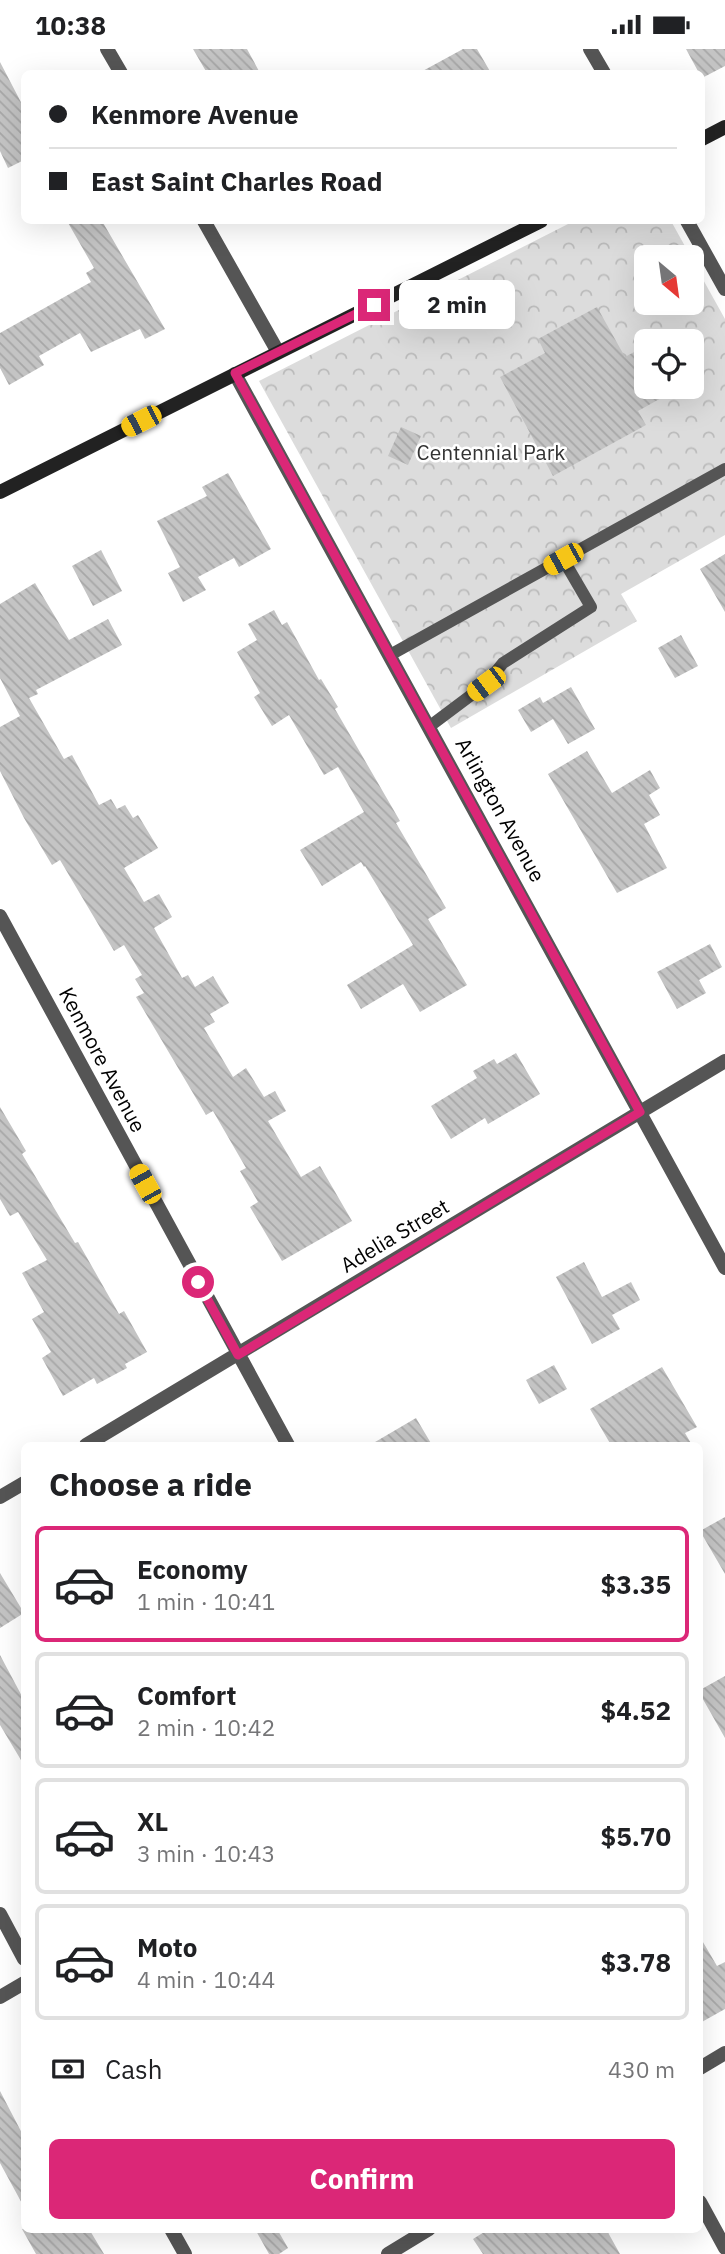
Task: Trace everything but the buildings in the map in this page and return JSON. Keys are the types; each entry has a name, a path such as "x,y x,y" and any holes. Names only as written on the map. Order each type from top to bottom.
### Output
{"main road":[{"path":"705,137 725,127"},
{"path":"0,492 535,224"}],"street":[{"path":"107,49 119,70"},
{"path":"590,49 602,70"},
{"path":"206,224 278,352"},
{"path":"689,224 725,289"},
{"name":"Arlington Avenue","path":"235,373 725,1268"},
{"name":"Kenmore Avenue","path":"0,916 286,1442"},
{"name":"Adelia Street","path":"91,1442 725,1061"},
{"path":"0,1497 21,1485"},
{"path":"0,1914 21,1953"},
{"path":"0,1997 21,1985"},
{"path":"703,2066 725,2053"},
{"path":"703,2208 725,2248"},
{"path":"173,2233 184,2254"},
{"path":"388,2254 422,2233"}],"lane":[{"path":"390,656 725,469"},
{"path":"430,726 486,684 503,663 591,607 563,559"}],"green space":[{"name":"Centennial Park","path":"568,224 673,224 684,245 634,245 634,315 704,315 704,281 725,319 725,535 621,594 637,621 451,728 259,381"}],"route":[{"path":"198,1282 238,1355 640,1112 235,373 374,305"}]}
